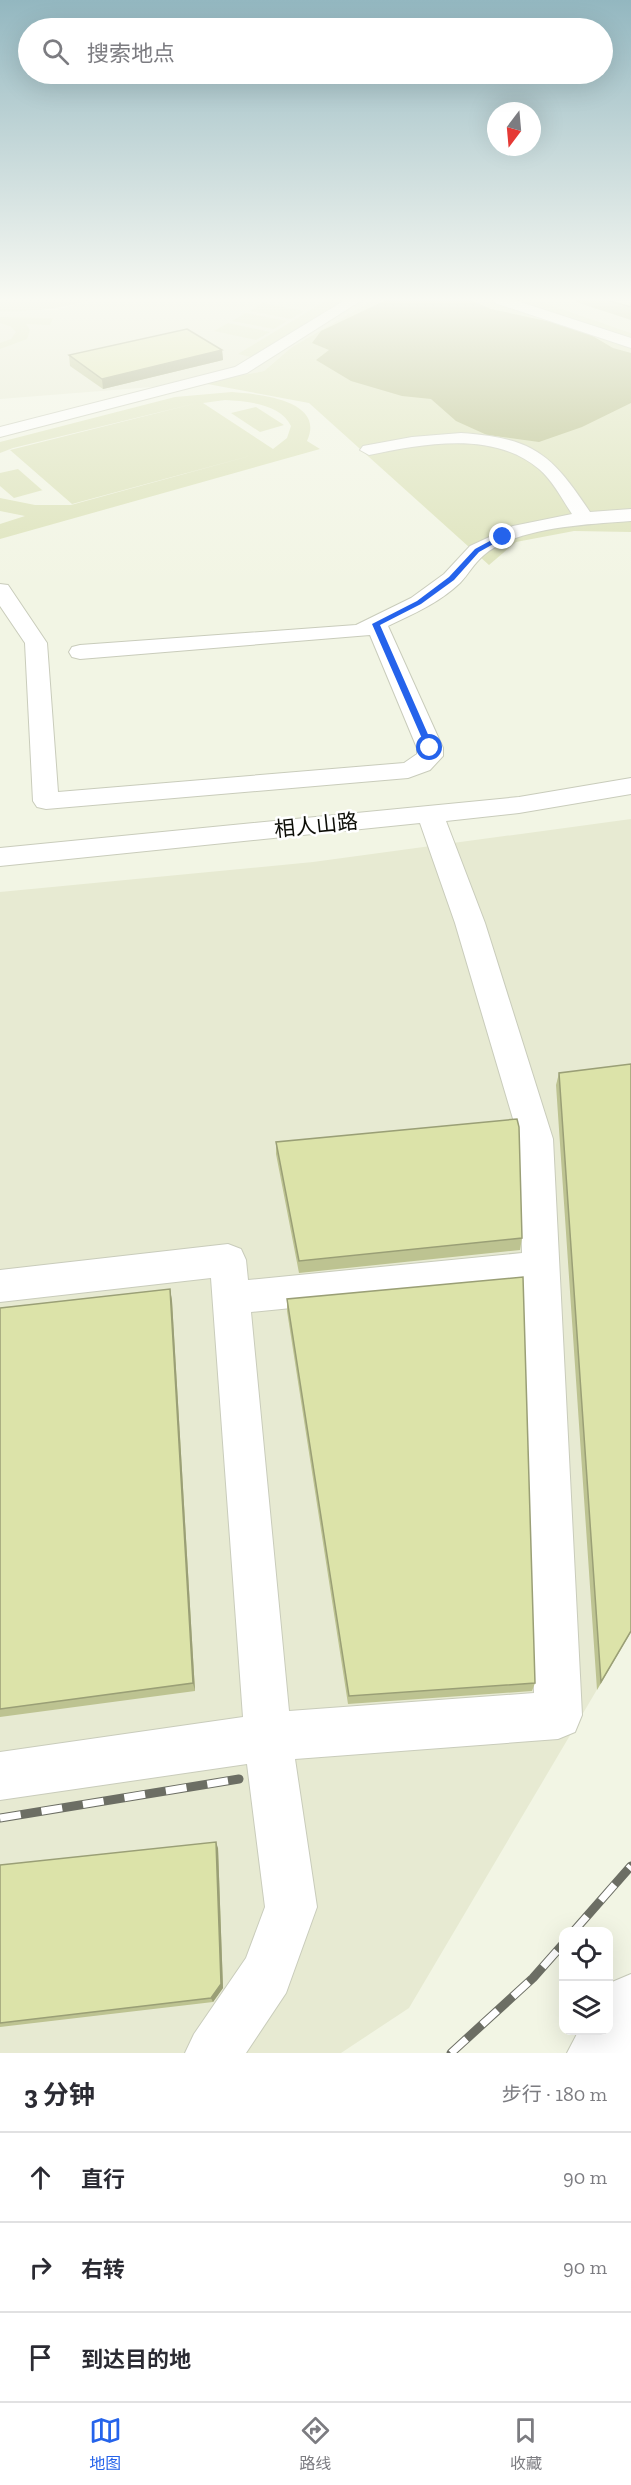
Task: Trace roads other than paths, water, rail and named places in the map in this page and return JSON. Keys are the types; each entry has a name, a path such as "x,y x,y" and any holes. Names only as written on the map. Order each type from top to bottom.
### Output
{"street":[{"path":"0,432 137,396"},
{"path":"32,407 124,399"},
{"path":"369,450 406,442 442,438 479,441 510,447 546,464 584,518"},
{"path":"80,652 361,631 419,603 452,579 477,550 503,537 520,530 584,518 631,515"},
{"path":"0,590 36,643 46,801 408,770 422,765 430,756 430,748 376,624"},
{"name":"相人山路","path":"0,857 519,805 631,786"},
{"path":"0,1776 268,1737 558,1715 536,1139 470,923 430,813"},
{"path":"0,1286 228,1260 268,1737 291,1907 267,1974 213,2053"},
{"path":"231,1298 541,1267"},
{"path":"595,2053 610,2040 631,2001"}],"railway":[{"path":"0,1818 239,1779"},
{"path":"577,1927 631,1866"},
{"path":"451,2053 533,1978 559,1949"}]}
